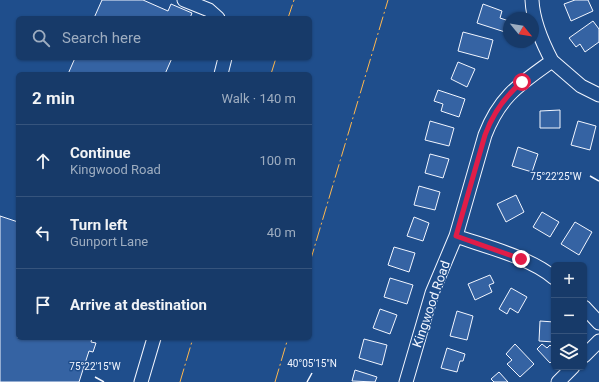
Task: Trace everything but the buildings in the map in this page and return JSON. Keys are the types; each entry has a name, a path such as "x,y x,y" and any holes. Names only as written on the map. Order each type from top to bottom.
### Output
{"street":[{"path":"184,0 208,10 216,16"},
{"path":"532,0 536,24 542,42 552,61 581,86 599,95"},
{"path":"222,72 224,60"},
{"name":"Kingwood Road","path":"406,382 432,293 456,236 485,135 491,120 511,91 552,61"},
{"path":"456,236 521,259 536,266 551,276"},
{"path":"587,310 599,322"},
{"path":"141,382 153,340"},
{"path":"587,353 599,341"},
{"path":"558,382 570,370"}],"power":[{"path":"289,16 294,0"},
{"path":"312,255 388,0"},
{"path":"272,72 275,60"},
{"path":"180,382 192,340"},
{"path":"275,382 287,340"}],"route":[{"path":"521,259 456,236 485,135 491,120 511,91 522,82"}]}
